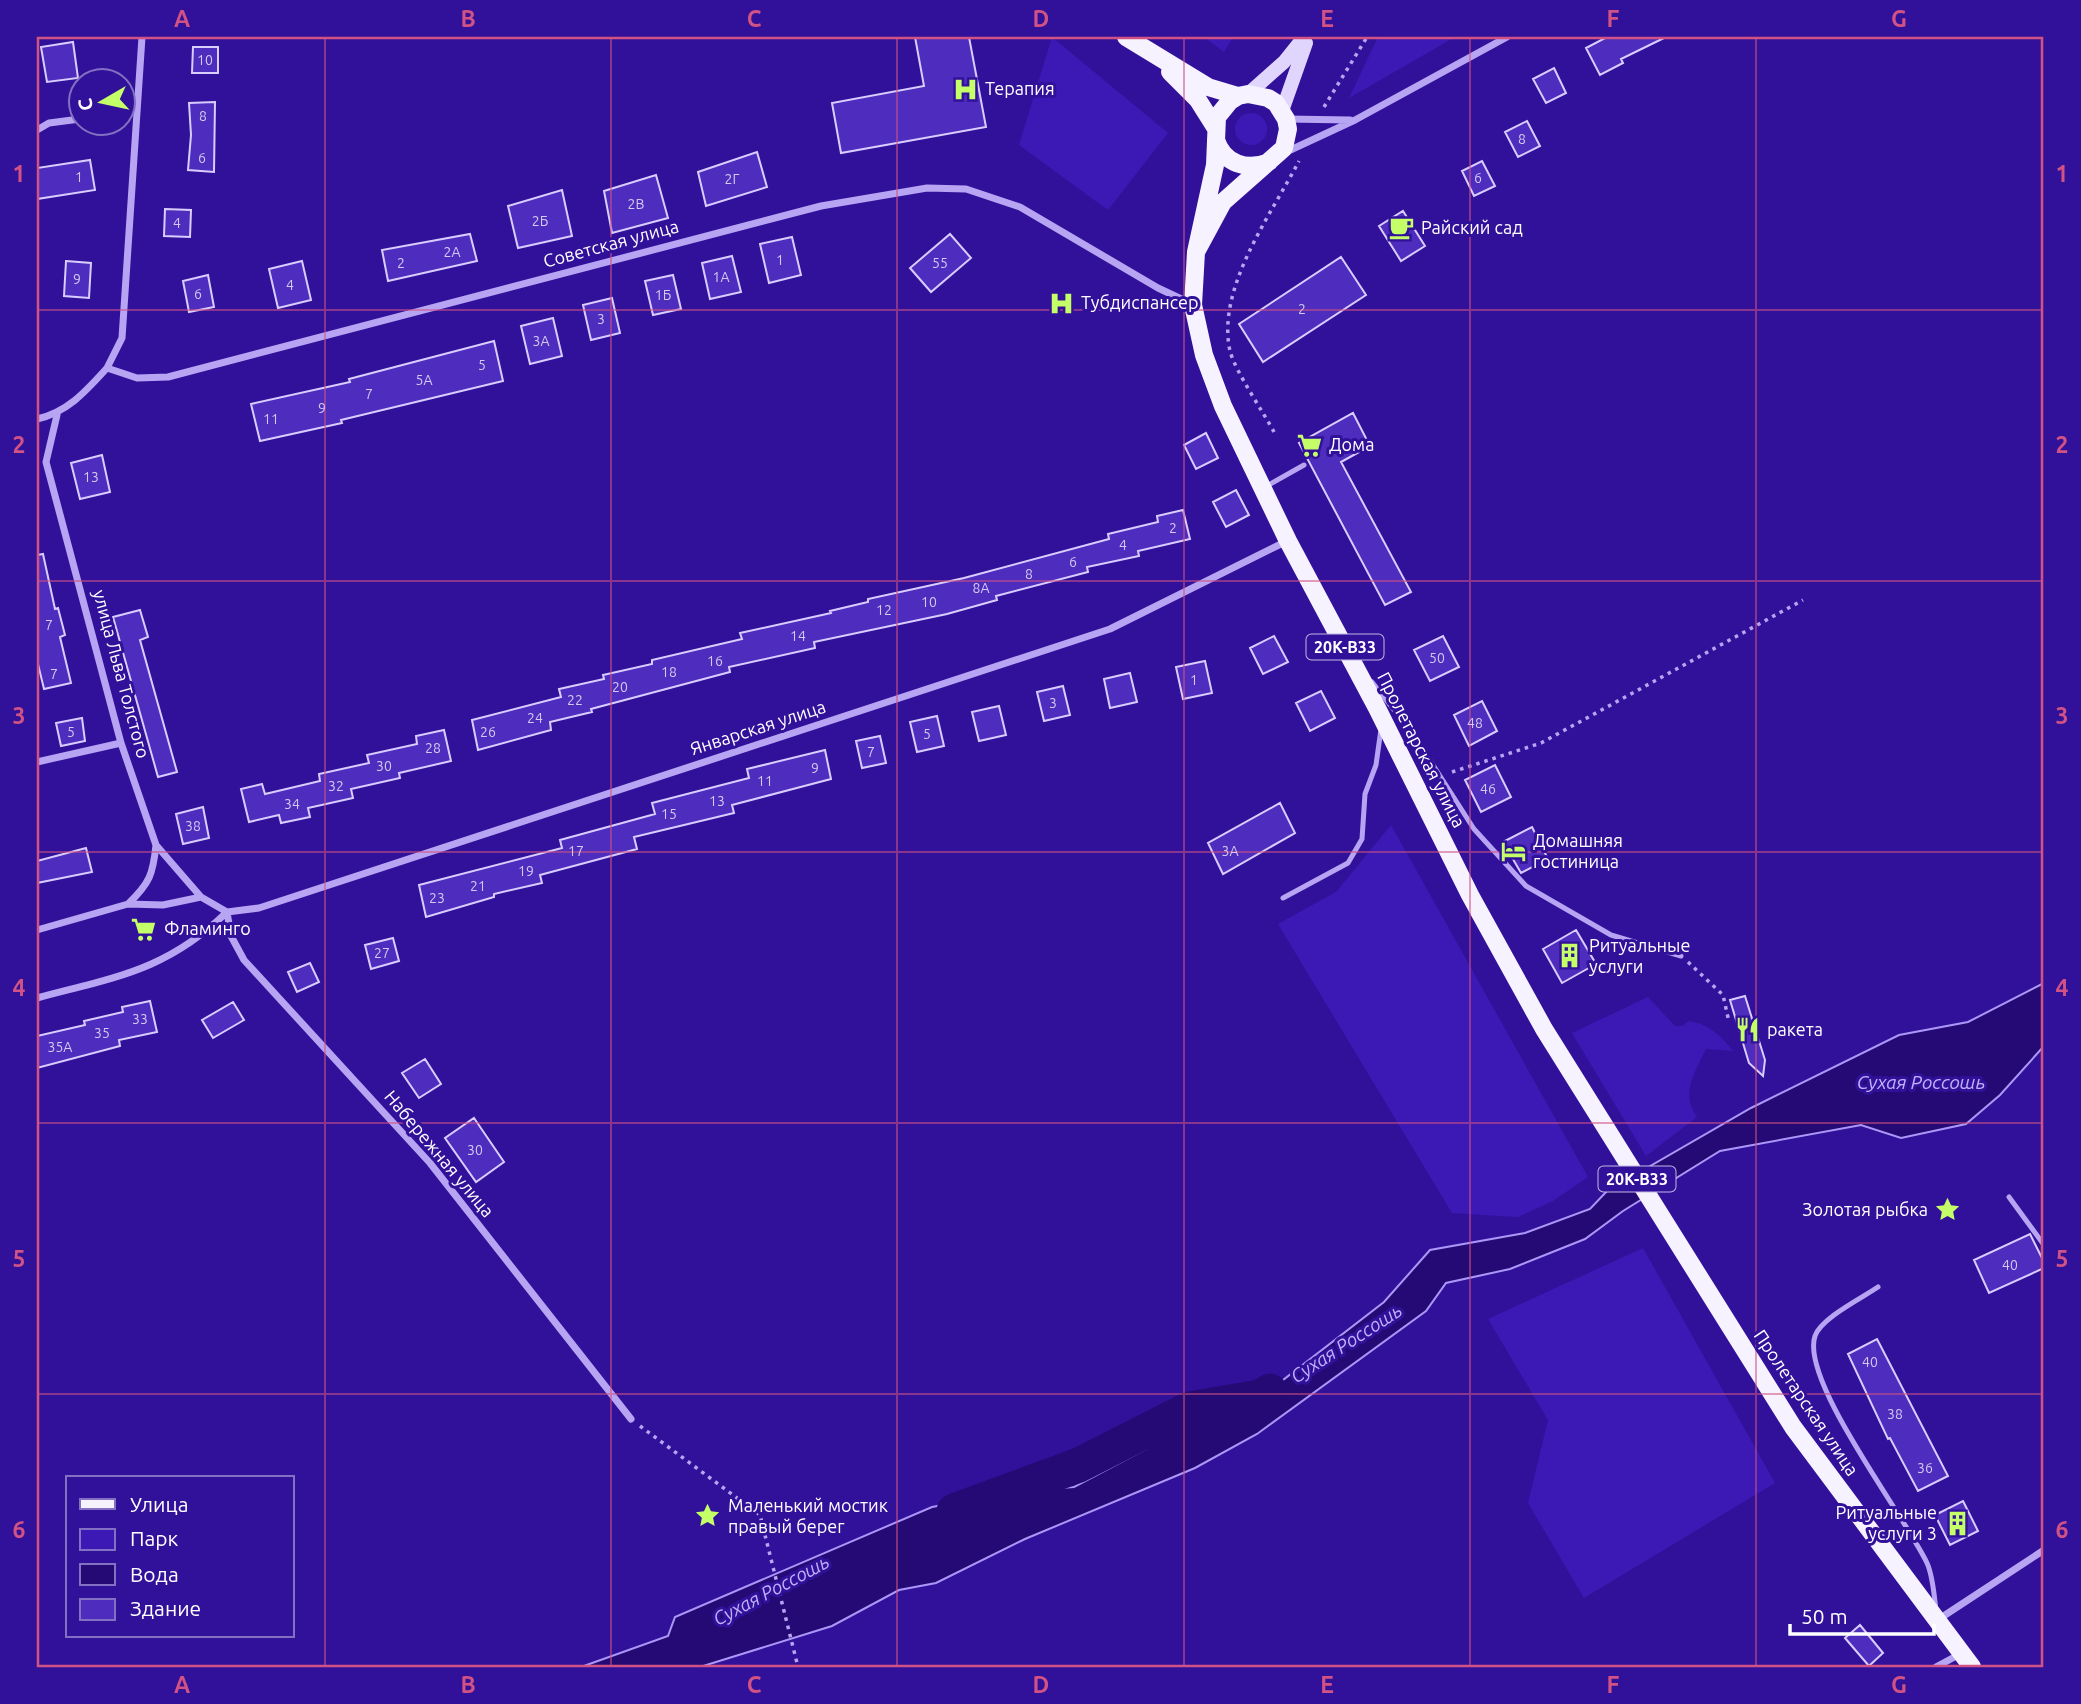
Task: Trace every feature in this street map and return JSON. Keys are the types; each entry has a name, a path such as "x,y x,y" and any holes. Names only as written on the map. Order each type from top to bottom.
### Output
{"main road":[{"path":"1126,37 1208,87 1268,98 1284,115"},
{"path":"1155,57 1198,100 1215,131 1224,155 1241,165 1261,166 1273,159 1287,139 1284,115 1306,37"},
{"path":"1215,131 1223,108 1284,62 1306,37"},
{"name":"20К-В33","path":"1196,252 1215,165 1215,131"},
{"name":"20К-В33","path":"1196,252 1223,202 1273,159"},
{"name":"Пролетарская улица","path":"1196,252 1193,305 1204,355 1223,406 1288,541 1382,718 1470,895 1544,1028 1793,1427 1967,1660"}],"street":[{"path":"37,419 57,415 85,393 107,368 122,338 142,37"},
{"path":"1273,159 1355,120 1507,37"},
{"path":"1284,115 1315,122 1355,120"},
{"path":"37,130 49,123 66,120"},
{"name":"Советская улица","path":"107,368 137,378 168,377 821,206 927,188 966,190 1020,208 1157,288 1193,305"},
{"name":"улица Льва Толстого","path":"57,415 46,462 121,743 156,845 201,897 227,912"},
{"name":"Январская улица","path":"227,912 259,908 1110,629 1288,541"},
{"path":"37,762 121,743"},
{"path":"128,904 146,887 153,868 156,845"},
{"path":"37,930 128,904 163,905 201,897"},
{"path":"37,998 128,974 166,959 199,939 227,912"},
{"name":"Набережная улица","path":"227,912 231,936 244,960 430,1163 631,1419"},
{"path":"1938,1620 2044,1550"},
{"path":"1936,1667 1967,1660"}],"lane":[{"path":"1262,488 1304,465"},
{"path":"1348,653 1413,734 1474,829 1526,886 1611,934 1681,956"},
{"path":"1283,898 1348,863 1362,839 1365,794 1376,765 1382,718"},
{"path":"2009,1197 2044,1245"},
{"path":"1878,1287 1825,1322 1815,1335 1814,1358 1823,1386 1928,1564 1938,1620"}],"path":[{"path":"1315,122 1367,37"},
{"path":"1275,432 1230,352 1230,304 1239,274 1308,143"},
{"path":"1440,776 1541,743 1803,600"},
{"path":"1681,956 1723,995 1729,1021"},
{"path":"631,1419 760,1516 773,1559 798,1667"}],"green space":[{"path":"1052,37 1168,133 1108,210 1019,145"},
{"path":"1204,37 1233,37 1224,52"},
{"path":"1378,37 1455,37 1349,98"},
{"path":"1251,113 1262,118 1267,129 1262,140 1251,145 1240,140 1235,129 1240,118"},
{"path":"1391,825 1588,1177 1553,1201 1518,1217 1452,1213 1278,924 1336,892"},
{"path":"1648,997 1675,1026 1682,1026 1689,1021 1703,1025 1719,1036 1733,1051 1706,1049 1689,1091 1692,1108 1697,1117 1646,1156 1572,1033"},
{"path":"1643,1248 1775,1483 1584,1598 1528,1503 1548,1420 1488,1319"}],"water":[{"name":"Сухая Россошь","path":"2044,983 2044,1046 2000,1095 1966,1124 1901,1138 1861,1125 1720,1151 1623,1211 1585,1239 1510,1269 1446,1283 1426,1311 1257,1434 1195,1468 1025,1539 936,1583 899,1590 832,1626 700,1667 581,1667 668,1636 675,1617 932,1507 1019,1491 1074,1487 1148,1448 1170,1419 1189,1409 1228,1403 1279,1383 1384,1302 1430,1250 1525,1233 1590,1209 1607,1191 1751,1108 1899,1035 1968,1022"}],"building":[{"path":"915,37 969,37 986,127 841,153 832,103 924,86"},
{"path":"1607,37 1666,37 1621,59 1623,63 1600,75 1586,48"},
{"path":"73,42 76,66 66,66 66,80 47,82 41,47"},
{"path":"193,47 218,47 218,73 192,73"},
{"path":"1554,68 1566,93 1546,103 1533,79"},
{"path":"215,102 214,172 188,170 191,135 189,103"},
{"path":"1527,121 1540,146 1518,157 1505,132"},
{"path":"757,152 767,187 706,206 698,172"},
{"path":"90,160 95,190 37,199 37,168"},
{"path":"1482,161 1495,186 1474,196 1462,171"},
{"path":"656,175 668,218 612,233 604,191"},
{"path":"562,190 572,236 518,248 508,206"},
{"path":"165,209 191,210 190,237 164,236"},
{"path":"1403,211 1425,246 1401,261 1379,226"},
{"path":"470,234 477,261 388,281 382,250"},
{"path":"950,234 971,258 931,292 910,268"},
{"path":"792,237 801,275 769,283 760,244"},
{"path":"732,256 741,292 710,299 702,263"},
{"path":"1341,257 1366,295 1263,362 1239,324"},
{"path":"66,261 91,263 89,298 64,296"},
{"path":"302,261 311,300 278,308 269,269"},
{"path":"208,275 214,307 189,312 183,281"},
{"path":"673,275 681,309 653,315 645,281"},
{"path":"612,298 620,333 591,340 583,305"},
{"path":"553,318 562,356 530,364 521,326"},
{"path":"494,341 503,381 341,420 342,423 260,441 251,404 350,382 349,379"},
{"path":"1353,413 1370,446 1341,462 1411,592 1385,605 1299,443"},
{"path":"1206,433 1218,458 1196,469 1184,445"},
{"path":"102,455 110,492 80,499 71,463"},
{"path":"1236,490 1249,515 1226,527 1213,502"},
{"path":"1183,510 1190,539 1138,551 1139,556 1087,567 1088,572 996,596 997,600 947,614 814,642 815,648 729,667 730,672 591,709 592,712 550,722 551,730 478,750 472,720 561,697 559,689 604,679 603,675 652,664 652,660 742,639 740,633 831,613 830,611 868,602 868,599 964,578 1109,539 1108,534 1158,522 1157,516"},
{"path":"43,554 55,609 58,608 65,635 60,637 71,683 44,689 37,660 37,555"},
{"path":"140,610 148,637 140,640 177,772 158,777 113,617"},
{"path":"1274,636 1288,662 1263,674 1250,648"},
{"path":"1443,636 1459,667 1430,681 1414,650"},
{"path":"1205,661 1212,693 1183,699 1176,667"},
{"path":"1130,673 1137,702 1110,708 1104,679"},
{"path":"1063,686 1070,715 1044,721 1037,692"},
{"path":"1321,691 1335,718 1310,731 1296,703"},
{"path":"1482,701 1497,731 1469,746 1454,715"},
{"path":"999,706 1006,735 979,741 972,712"},
{"path":"937,716 944,746 917,752 910,722"},
{"path":"82,718 85,741 61,746 56,723"},
{"path":"444,730 451,761 399,773 400,778 351,789 353,798 308,808 310,817 281,823 279,815 249,822 241,789 262,784 265,794 320,781 319,774 369,763 367,755 417,744 416,736"},
{"path":"880,736 886,763 862,768 856,741"},
{"path":"825,750 831,779 732,805 734,813 634,837 637,849 540,875 542,883 494,894 494,897 426,917 419,885 562,848 560,840 655,814 652,803 749,778 747,769"},
{"path":"1495,765 1511,797 1481,812 1465,780"},
{"path":"1280,803 1295,833 1223,874 1208,843"},
{"path":"203,807 209,838 183,844 176,814"},
{"path":"1532,827 1548,859 1521,873 1503,842"},
{"path":"86,848 92,872 37,883 37,861"},
{"name":"Ритуальные услуги","path":"1576,930 1596,964 1562,983 1543,949"},
{"path":"393,938 399,961 371,969 365,945"},
{"path":"310,963 319,982 297,992 288,972"},
{"name":"ракета","path":"1745,996 1765,1060 1763,1076 1749,1063 1730,1000"},
{"path":"150,1001 157,1032 119,1040 120,1046 37,1068 37,1036 85,1025 84,1021 123,1012 122,1007"},
{"path":"233,1002 244,1020 213,1038 202,1020"},
{"path":"425,1059 441,1084 419,1098 402,1073"},
{"path":"474,1118 504,1162 476,1182 445,1138"},
{"path":"2030,1234 2044,1262 2044,1268 1989,1293 1974,1260"},
{"path":"1877,1339 1948,1476 1918,1491 1890,1438 1888,1439 1848,1354"},
{"name":"Ритуальные услуги 3","path":"1963,1501 1978,1531 1950,1545 1935,1515"},
{"path":"1860,1625 1883,1653 1869,1666 1845,1638"}],"waterway":[{"name":"Сухая Россошь","path":"954,1511 1079,1465 1189,1409 1260,1397 1270,1391"}],"place":[{"name":"Терапия","path":"965,89"},
{"name":"Райский сад","path":"1401,228"},
{"name":"Тубдиспансер","path":"1061,303"},
{"name":"Дома","path":"1309,445"},
{"name":"Домашняя гостиница","path":"1513,851"},
{"name":"Фламинго","path":"144,929"},
{"name":"Ритуальные услуги","path":"1569,956"},
{"name":"ракета","path":"1747,1030"},
{"name":"Золотая рыбка","path":"1948,1210"},
{"name":"Маленький мостик правый берег","path":"708,1516"},
{"name":"Ритуальные услуги 3","path":"1957,1523"}]}
